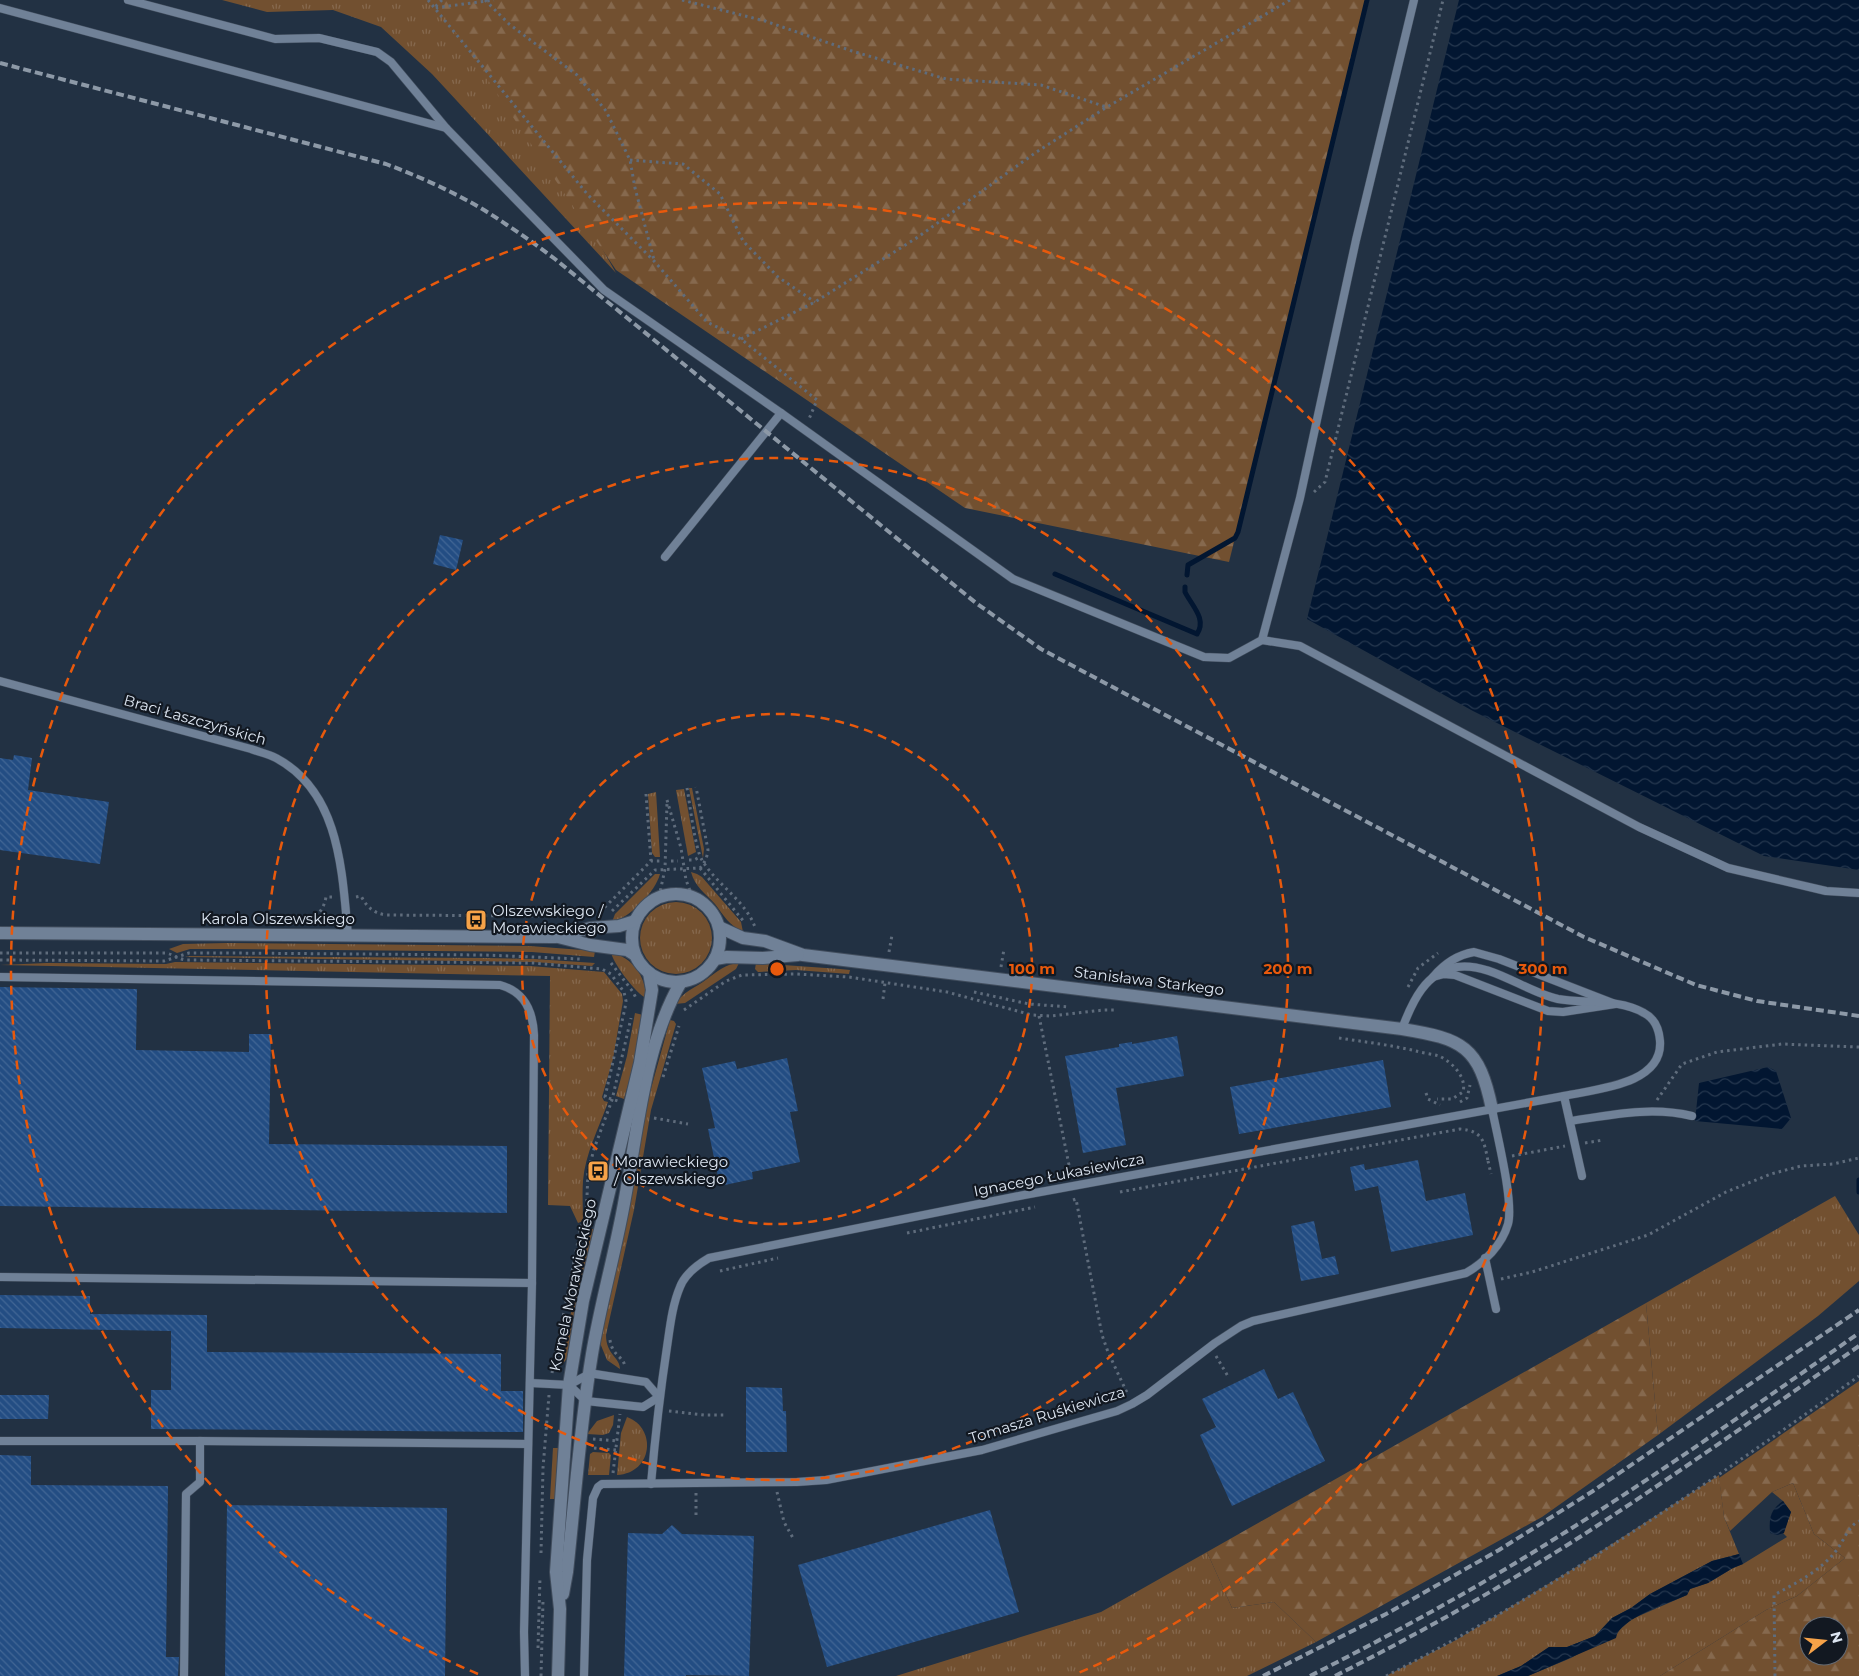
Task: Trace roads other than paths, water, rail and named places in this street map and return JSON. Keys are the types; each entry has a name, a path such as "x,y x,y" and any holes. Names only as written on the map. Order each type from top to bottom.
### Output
{"street":[{"path":"675,893 692,896 704,903 714,914 719,927 720,943 715,959 707,970 695,978 681,982 664,981 643,968 635,955 632,938 635,921 645,906 659,897 675,893"},
{"name":"Karola Olszewskiego","path":"555,937 590,928 619,926 635,921"},
{"path":"719,927 743,938 765,941 803,955"},
{"name":"Karola Olszewskiego","path":"0,932 555,937 590,945 627,950 635,955"},
{"path":"715,959 727,956 763,958 803,955"},
{"name":"Stanisława Starkego","path":"803,955 1434,1034 1449,1039 1467,1051 1483,1073 1492,1109"},
{"name":"Kornela Morawieckiego","path":"558,1676 560,1609 556,1572 563,1445 569,1385 583,1301 640,1063 652,990 649,973"},
{"name":"Kornela Morawieckiego","path":"560,1609 567,1572 589,1374 606,1283 623,1209 648,1075 671,1001 681,982"}],"lane":[{"path":"128,0 275,39 319,38 377,52 391,62 446,128 604,290 1013,579 1204,657 1229,658 1262,640 1300,646 1639,827 1728,868 1826,891 1859,893"},
{"path":"1262,640 1300,498 1356,240 1414,0"},
{"path":"0,8 446,128"},
{"path":"665,557 780,413"},
{"name":"Braci Łaszczyńskich","path":"0,681 250,749 275,757 295,770 317,794 331,828 342,864 348,935"},
{"path":"1402,1029 1418,993 1453,958 1474,952 1493,957 1615,1004"},
{"path":"1433,977 1458,967 1477,967 1557,999 1615,1004"},
{"path":"1433,977 1444,974 1455,976 1548,1011 1564,1012 1615,1004"},
{"path":"0,977 491,985 509,988 519,994 526,1002 534,1021 532,1283 524,1632 525,1676"},
{"name":"Ignacego Łukasiewicza","path":"651,1484 659,1397 671,1322 680,1286 688,1273 700,1263 720,1255 1024,1195 1564,1096 1623,1083 1640,1076 1652,1066 1659,1054 1660,1042 1658,1030 1652,1019 1644,1012 1615,1004"},
{"path":"1564,1096 1582,1176"},
{"name":"Tomasza Ruśkiewicza","path":"584,1676 587,1560 593,1498 602,1484 826,1480 982,1450 1075,1424 1132,1404 1241,1326 1272,1316 1460,1275 1471,1270 1486,1258 1504,1235 1508,1225 1509,1206 1492,1109"},
{"path":"1570,1121 1649,1111 1681,1113 1692,1116"},
{"path":"1486,1258 1496,1309"},
{"path":"0,1277 532,1283"},
{"path":"530,1383 569,1385 589,1374 646,1382 659,1397 643,1407 586,1401 569,1385"},
{"path":"0,1441 528,1444"},
{"path":"184,1676 186,1494 200,1482 200,1441"}],"water":[{"path":"1459,0 1859,0 1859,870 1764,856 1473,711 1307,619"},
{"path":"1768,1067 1776,1071 1791,1118 1782,1129 1695,1121 1699,1083"},
{"path":"1783,1501 1791,1512 1784,1533 1777,1535 1770,1533 1771,1515 1775,1508"},
{"path":"1739,1554 1743,1564 1708,1583 1690,1589 1687,1595 1635,1618 1619,1631 1616,1638 1528,1676 1497,1676 1521,1666 1549,1647 1567,1647 1595,1636 1612,1618 1631,1608 1650,1594 1712,1561"}],"waterway":[{"path":"1187,575 1188,565 1235,538 1238,532 1367,0"},
{"path":"1055,574 1197,634 1200,628 1199,618 1195,607 1185,592 1185,587"},
{"path":"1859,1180 1859,1192"}],"railway":[{"path":"0,63 386,164 464,198 525,237 555,259 976,603 1041,649 1584,937 1696,985 1757,1001 1859,1016"},
{"path":"1263,1676 1388,1613 1499,1550 1593,1491 1859,1310"},
{"path":"1310,1676 1439,1607 1564,1533 1750,1410 1859,1333"},
{"path":"1335,1676 1455,1612 1572,1542 1859,1346"}],"place":[{"name":"Olszewskiego / Morawieckiego","path":"476,920"},
{"name":"Morawieckiego / Olszewskiego","path":"598,1171"}]}
